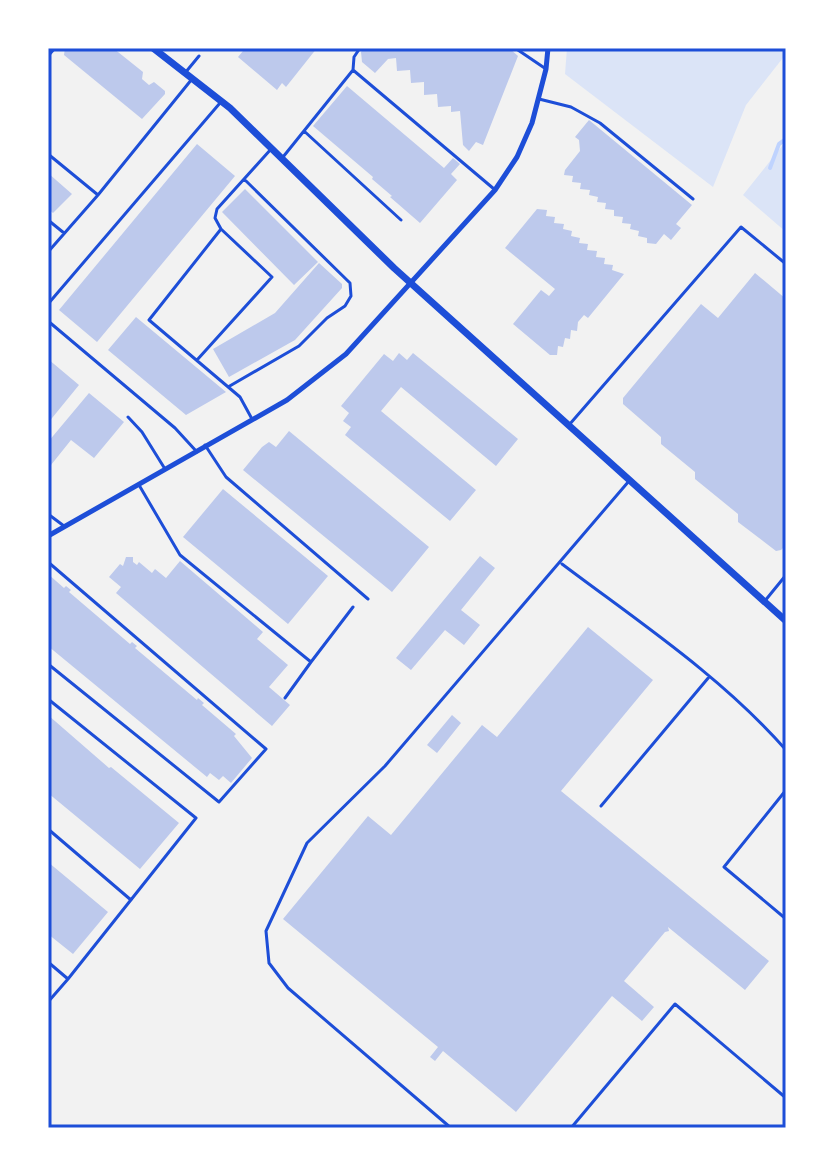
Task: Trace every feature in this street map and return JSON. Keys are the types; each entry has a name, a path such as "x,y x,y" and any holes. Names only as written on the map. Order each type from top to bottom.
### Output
{"main road":[{"path":"157,49 221,101 410,282 786,621"}],"street":[{"path":"48,536 303,389 346,354 495,190 517,157 539,99 548,48"}],"lane":[{"path":"48,56 55,48"},
{"path":"282,158 353,70 354,57 360,48"},
{"path":"515,48 546,69"},
{"path":"48,252 98,195 189,76 199,56"},
{"path":"353,70 495,190"},
{"path":"539,99 571,107 600,123 693,199"},
{"path":"48,304 221,101"},
{"path":"304,131 401,220"},
{"path":"197,360 272,277 221,229 215,218 217,209 272,148"},
{"path":"48,154 98,195"},
{"path":"228,387 299,346 327,318 345,306 351,296 350,283 244,179"},
{"path":"48,220 64,233"},
{"path":"569,426 741,227 786,264"},
{"path":"221,229 149,320 240,397 252,419"},
{"path":"48,321 175,428 196,452"},
{"path":"128,417 142,432 165,469"},
{"path":"205,445 226,477 368,599"},
{"path":"451,1128 288,988 269,963 266,931 307,843 385,766 630,481"},
{"path":"139,485 180,555 311,662"},
{"path":"48,514 64,527"},
{"path":"48,562 266,749 219,802 48,664"},
{"path":"560,563 710,676 762,722 786,750"},
{"path":"764,602 786,575"},
{"path":"285,698 353,607"},
{"path":"601,806 710,676"},
{"path":"48,699 196,818 48,1002"},
{"path":"786,790 724,867 786,919"},
{"path":"48,829 131,900"},
{"path":"48,962 68,979"},
{"path":"571,1128 675,1004 786,1098"}],"shaded area":[{"path":"567,48 786,48 786,54 746,105 713,187 565,74"},
{"path":"786,141 786,232 743,195"}],"building":[{"path":"65,48 113,48 143,72 142,79 149,85 154,82 165,94 142,119 64,55"},
{"path":"239,48 317,48 286,87 282,83 277,90 238,57 243,51"},
{"path":"364,48 509,48 518,56 483,145 476,142 469,151 463,145 460,111 451,112 451,106 438,107 437,94 424,95 424,82 411,83 410,70 397,71 396,58 388,59 375,73 362,62 361,52"},
{"path":"347,86 444,168 453,158 460,164 451,174 457,180 420,223 390,197 373,177 313,126"},
{"path":"589,120 692,205 676,224 681,228 671,240 664,234 656,244 647,243 647,238 638,236 639,231 630,229 631,224 622,223 623,217 614,216 614,210 605,209 606,203 597,202 598,197 589,195 590,190 580,189 581,183 572,182 573,176 564,175 580,151 579,140 575,137"},
{"path":"197,144 235,176 97,342 59,310"},
{"path":"48,173 72,194 53,213 48,209"},
{"path":"245,189 318,262 294,285 222,212"},
{"path":"537,209 547,210 546,216 555,217 554,223 564,224 563,229 572,231 571,236 580,238 579,243 588,244 587,250 597,251 596,257 605,258 604,264 613,265 612,270 624,274 588,318 584,315 578,322 577,331 571,330 570,339 565,338 563,347 558,346 557,355 550,355 513,324 541,290 549,296 555,289 505,248"},
{"path":"319,263 342,284 342,288 295,340 229,377 213,349 275,313"},
{"path":"755,273 786,299 786,545 776,551 738,522 738,514 695,479 695,472 661,444 661,437 623,404 623,398 701,304 718,318"},
{"path":"136,317 226,392 186,415 108,350"},
{"path":"399,353 407,360 413,353 518,439 496,466 401,387 381,411 476,490 450,521 345,435 351,427 343,421 349,413 341,406 384,354 393,361"},
{"path":"48,359 79,385 48,423"},
{"path":"89,393 124,422 94,458 71,440 51,465 48,462 48,442"},
{"path":"289,431 429,547 392,592 243,470 262,447 269,442 276,447"},
{"path":"223,489 328,576 288,624 183,537"},
{"path":"480,556 495,568 461,610 480,625 464,645 445,630 411,670 396,658"},
{"path":"126,557 133,557 137,565 139,562 152,573 155,569 166,578 180,561 263,632 257,639 288,665 269,687 290,705 272,726 116,593 121,587 109,577 120,564 123,566"},
{"path":"48,574 204,703 202,705 236,734 234,736 252,758 231,783 223,776 219,780 210,773 207,777 48,646"},
{"path":"588,627 653,680 561,791 769,961 745,990 668,927 669,931 624,981 654,1007 642,1021 612,996 516,1112 443,1051 435,1061 430,1057 438,1047 283,919 368,816 391,835 482,725 497,737"},
{"path":"48,715 179,823 140,869 48,793"},
{"path":"452,715 461,723 437,753 427,745"},
{"path":"48,862 108,912 73,954 48,934"}],"waterway":[{"path":"770,168 779,144 786,139"}]}
